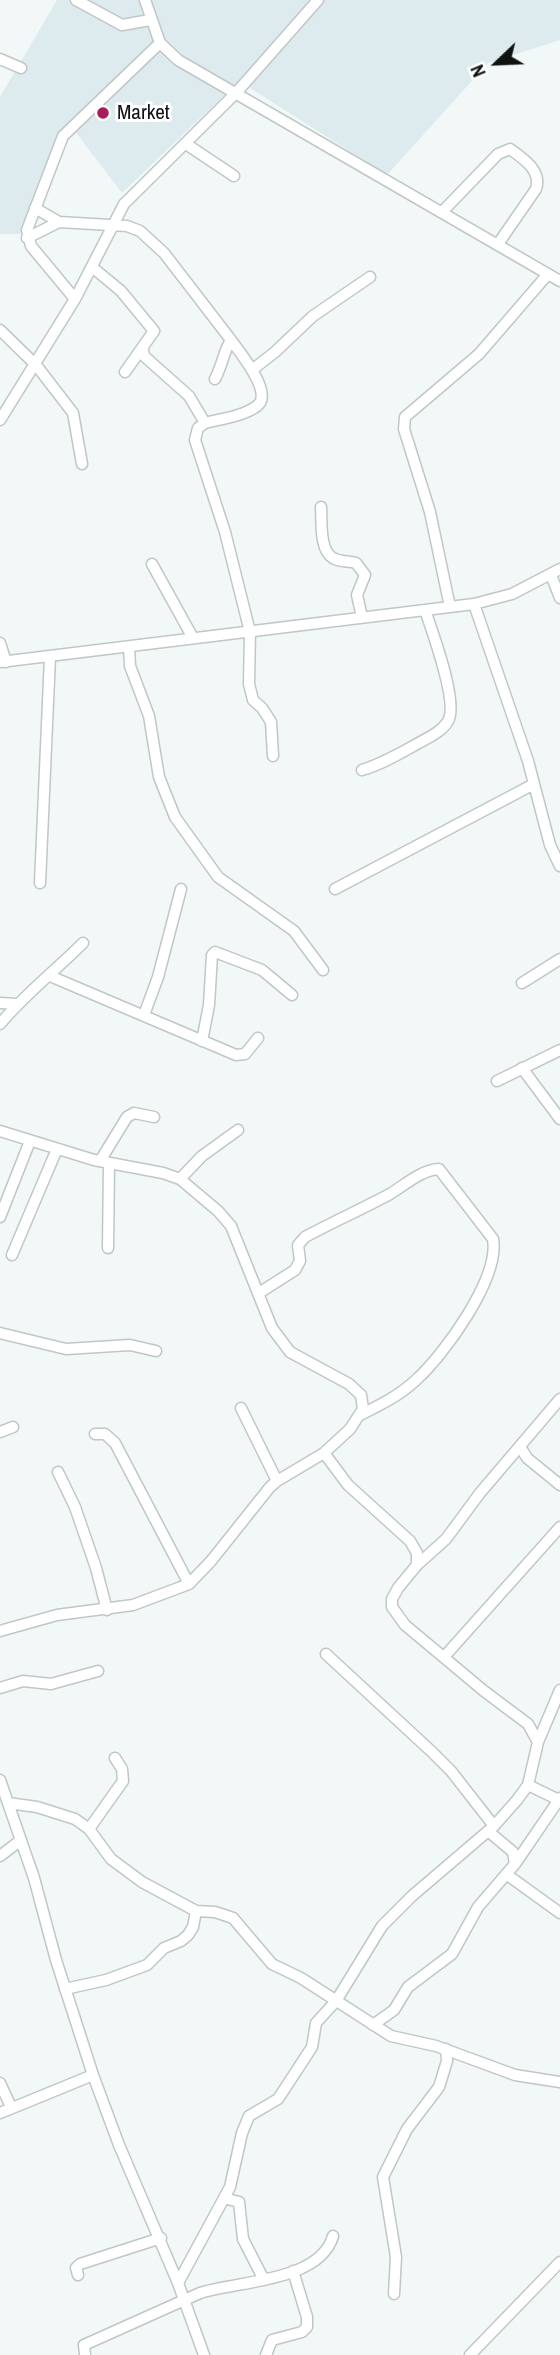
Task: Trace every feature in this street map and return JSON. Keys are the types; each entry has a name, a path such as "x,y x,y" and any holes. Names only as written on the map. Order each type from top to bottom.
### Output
{"street":[{"path":"76,0 122,25 150,20"},
{"path":"145,0 160,43 178,60 560,281"},
{"path":"0,420 75,299 127,200 236,93 318,0"},
{"path":"75,299 31,246 27,230 63,136 160,43"},
{"path":"0,59 21,68"},
{"path":"186,144 234,176"},
{"path":"442,212 498,154 510,149 536,172 539,180 536,190 498,244"},
{"path":"35,208 59,222 134,228 147,237 164,253 231,340 252,370 262,391 260,404 239,414 205,423 196,433 196,445 225,532 250,632 249,684 253,700 271,722 273,756"},
{"path":"27,238 59,222"},
{"path":"92,267 121,291 152,327 153,335 125,372"},
{"path":"450,607 430,512 404,429 405,417 479,354 548,274"},
{"path":"252,370 313,316 370,276"},
{"path":"0,330 36,365 73,413 82,464"},
{"path":"215,379 231,340"},
{"path":"143,350 144,356 190,396 205,423"},
{"path":"321,507 324,543 328,554 338,560 356,563 365,575 357,595 362,617"},
{"path":"152,564 193,638"},
{"path":"0,643 3,662 474,604 512,594 556,572 560,598"},
{"path":"474,604 534,784 553,855 560,866"},
{"path":"362,770 391,759 440,730 449,719 451,707 447,685 425,610"},
{"path":"129,647 130,666 149,716 159,777 175,817 218,877 294,932 323,970"},
{"path":"40,883 50,657"},
{"path":"335,889 534,784"},
{"path":"547,835 560,839"},
{"path":"144,1015 158,977 181,889"},
{"path":"0,1024 17,1004 83,943"},
{"path":"202,1041 209,1005 212,955 215,952 262,970 292,995"},
{"path":"522,983 560,960"},
{"path":"50,976 240,1056 248,1051 258,1038"},
{"path":"0,1003 17,1004"},
{"path":"497,1081 560,1050"},
{"path":"522,1068 560,1119"},
{"path":"108,1248 105,1162 127,1116 134,1113 154,1117"},
{"path":"180,1179 202,1156 238,1130"},
{"path":"0,1131 105,1162 180,1179 218,1211 231,1226 279,1341 290,1352 358,1391 364,1403 360,1415 350,1429 324,1453 277,1480 261,1496 211,1561 188,1584 133,1605 57,1615 0,1631"},
{"path":"0,1217 30,1141"},
{"path":"12,1255 57,1149"},
{"path":"259,1293 295,1270 300,1261 298,1245 306,1237 421,1175 431,1170 439,1170 493,1239 491,1267 450,1342 416,1380 389,1402 360,1415"},
{"path":"1,1334 66,1349 130,1345 156,1351"},
{"path":"538,1742 528,1724 405,1625 392,1607 395,1592 417,1565 446,1539 480,1493 560,1399"},
{"path":"241,1408 277,1480"},
{"path":"0,1432 13,1427"},
{"path":"95,1434 110,1435 188,1584"},
{"path":"521,1448 527,1458 560,1485"},
{"path":"324,1453 341,1477 410,1542 417,1553 417,1565"},
{"path":"512,1458 527,1458"},
{"path":"58,1472 75,1507 107,1610"},
{"path":"444,1657 560,1527"},
{"path":"417,1553 432,1553"},
{"path":"326,1654 451,1771 491,1828 513,1852 515,1864"},
{"path":"0,1688 31,1680 51,1684 98,1671"},
{"path":"178,2283 234,2176 242,2133 249,2116 278,2099 312,2047 316,2023 336,2001 382,1926 412,1896 507,1814 528,1784 538,1742 560,1690"},
{"path":"528,1724 547,1716"},
{"path":"89,1829 123,1781 122,1769 115,1758"},
{"path":"0,1780 4,1798 34,1878 65,1989 93,2075 161,2238 204,2355"},
{"path":"373,2025 394,2010 408,1987 452,1954 478,1907 515,1864 559,1799 528,1784"},
{"path":"4,1798 67,1814 89,1829 106,1853 142,1882 196,1911 215,1912 233,1918 272,1964 301,1978 391,2036 446,2049 515,2075 560,2082"},
{"path":"12,1815 24,1805"},
{"path":"0,1856 21,1840"},
{"path":"513,1852 524,1850"},
{"path":"506,1874 560,1913"},
{"path":"65,1989 106,1980 147,1965 164,1948 188,1935 193,1927 196,1911"},
{"path":"394,2294 396,2257 383,2177 407,2129 439,2087 447,2061 446,2049"},
{"path":"0,2113 93,2075"},
{"path":"0,2083 11,2107"},
{"path":"224,2198 239,2202 243,2239 264,2280"},
{"path":"85,2355 84,2344 213,2289 264,2280 293,2271 323,2254 330,2246 333,2236"},
{"path":"78,2275 76,2268 80,2264 161,2238"},
{"path":"470,2355 560,2262"},
{"path":"267,2355 272,2340 302,2332 307,2327 307,2317 293,2271"}],"shaded area":[{"name":"Market","path":"57,0 560,0 560,40 488,63 387,175 239,81 122,193 74,130 21,234 0,234 0,97"}],"place":[{"name":"Market","path":"103,113"}]}
